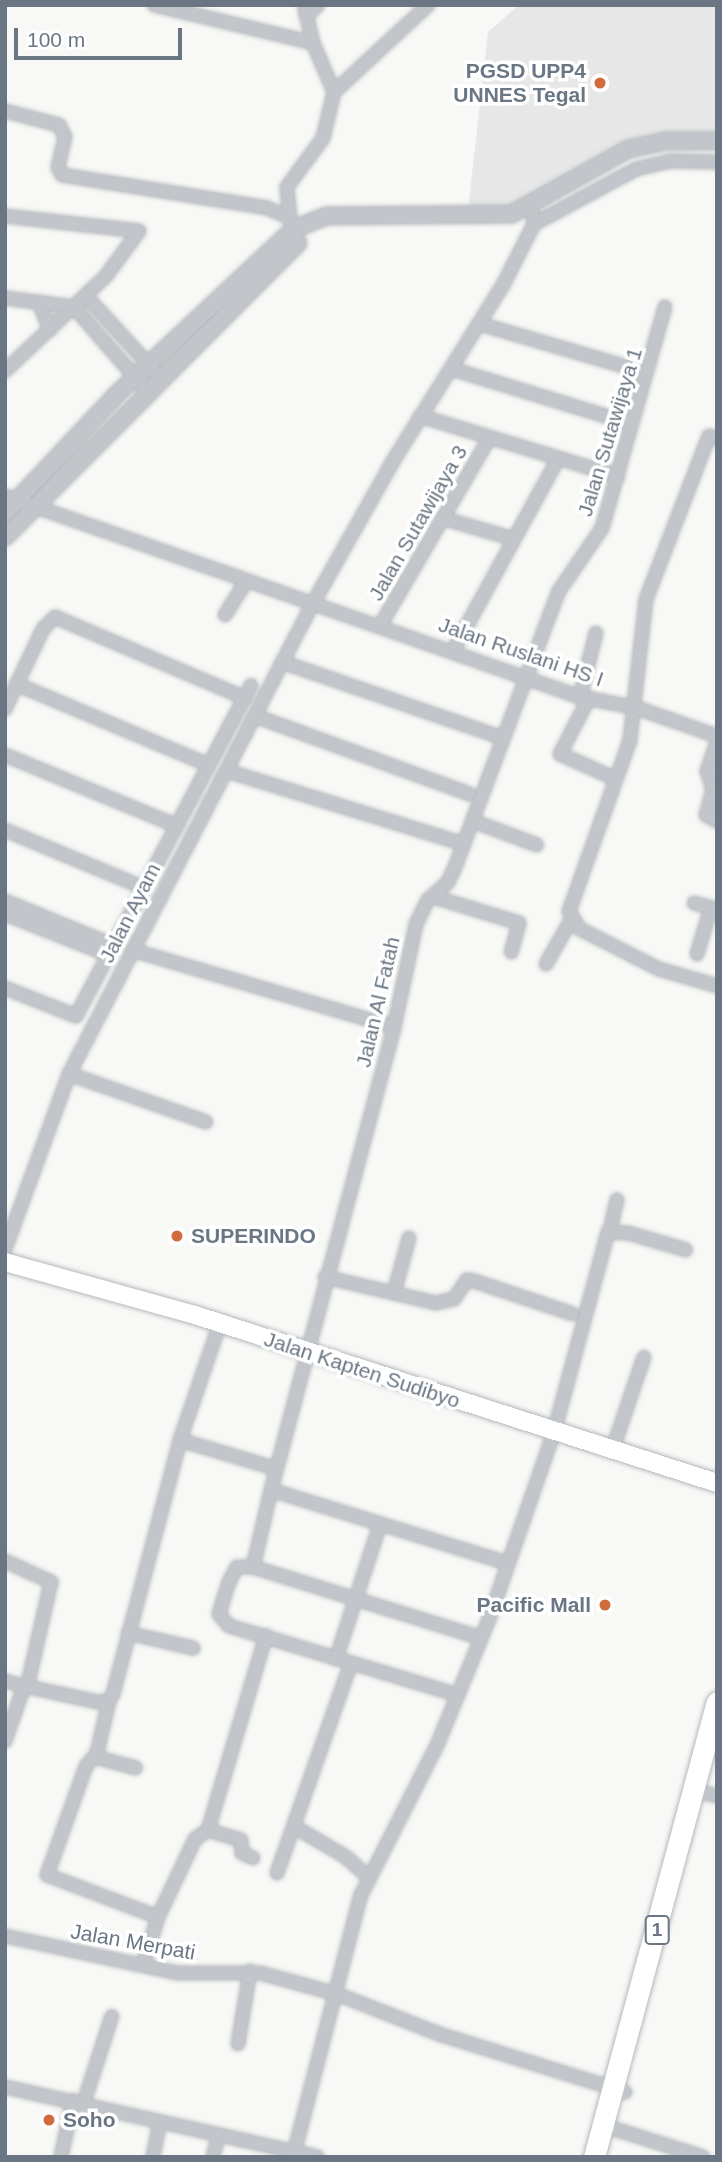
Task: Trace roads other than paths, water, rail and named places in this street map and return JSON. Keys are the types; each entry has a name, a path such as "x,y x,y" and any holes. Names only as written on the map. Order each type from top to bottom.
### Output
{"highway":[{"name":"1","path":"706,1794 717,1702"},
{"name":"1","path":"594,2157 608,2127 717,1750"},
{"name":"1","path":"607,2157 608,2127"}],"main road":[{"name":"Jalan Kapten Sudibyo","path":"5,1262 220,1323 306,1354 717,1483"}],"street":[{"path":"154,5 313,43"},
{"path":"318,5 305,11 313,43 334,92"},
{"path":"294,230 287,187 323,138 334,92 428,5"},
{"path":"5,111 59,125 65,137 58,167 62,175 258,206 294,230"},
{"path":"5,513 12,498 135,376 294,230 327,216 512,214 532,207 629,149 668,141 717,141"},
{"path":"532,207 534,224 636,169 670,161 717,162"},
{"path":"5,216 138,230 137,239 86,296 5,371"},
{"name":"Jalan Ayam","path":"5,1249 69,1074 132,950 231,773 255,716 312,605 421,416 480,324 534,224"},
{"path":"5,537 161,378 294,230"},
{"path":"86,296 161,378"},
{"path":"5,298 74,307 147,391"},
{"path":"39,302 50,330"},
{"name":"Jalan Sutawijaya 1","path":"524,675 559,591 602,528 666,307"},
{"path":"480,324 640,371"},
{"path":"452,369 625,422"},
{"path":"421,416 489,439 618,476"},
{"path":"547,964 571,920 572,893 616,779 637,708 646,599 709,436 717,438"},
{"name":"Jalan Sutawijaya 3","path":"380,626 489,439"},
{"path":"454,649 558,459"},
{"name":"Jalan Ruslani HS I","path":"12,498 245,583 454,649 585,698 637,708 716,735"},
{"path":"442,518 514,539"},
{"path":"225,615 245,583"},
{"path":"5,709 43,629 61,617 245,698"},
{"path":"596,633 585,698 560,754 616,779"},
{"path":"282,662 503,738"},
{"name":"Jalan Al Fatah","path":"253,1567 274,1468 394,1027 416,924 433,897 449,882 524,675"},
{"path":"16,684 209,765"},
{"path":"5,988 76,1016 251,686"},
{"path":"255,716 469,794"},
{"path":"716,735 707,771 713,789 706,815 717,821"},
{"path":"5,755 177,826"},
{"path":"231,773 461,843"},
{"path":"473,821 537,845"},
{"path":"5,830 144,888"},
{"path":"433,897 519,923 511,952"},
{"path":"5,901 44,923 111,950"},
{"path":"694,904 714,909 697,954"},
{"path":"5,914 44,923"},
{"path":"571,920 659,969 717,986"},
{"path":"132,950 394,1027"},
{"path":"69,1074 206,1122"},
{"path":"293,2155 337,1994 355,1914 369,1878 458,1695 481,1638 554,1432 617,1200"},
{"path":"610,1230 686,1250"},
{"path":"394,1293 409,1238"},
{"path":"325,1277 446,1303 467,1280 474,1281 573,1314"},
{"path":"158,1917 47,1877 86,1766 95,1757 180,1440 220,1323"},
{"path":"612,1451 644,1357"},
{"path":"180,1440 274,1468"},
{"path":"271,1490 507,1563"},
{"path":"336,1659 380,1524"},
{"path":"5,1562 51,1582 26,1687 5,1741"},
{"path":"458,1695 229,1626 220,1618 233,1571 241,1566 253,1567 481,1638"},
{"path":"128,1633 193,1648"},
{"path":"143,1965 158,1917 195,1839 208,1830 266,1635"},
{"path":"277,1873 351,1663"},
{"path":"5,1681 98,1703 109,1701"},
{"path":"95,1757 136,1768"},
{"path":"295,1827 346,1857 369,1878"},
{"path":"208,1830 241,1840 242,1853 253,1858"},
{"name":"Jalan Merpati","path":"5,1936 197,1974 250,1971 337,1994 439,2034 618,2091"},
{"path":"238,2044 250,1971"},
{"path":"61,2157 78,2101 112,2016"},
{"path":"5,2087 78,2101 293,2155 317,2157"},
{"path":"153,2157 160,2122"},
{"path":"608,2127 703,2157"},
{"path":"213,2157 218,2137"}],"place":[{"name":"PGSD UPP4 UNNES Tegal","path":"600,83"},
{"name":"SUPERINDO","path":"177,1236"},
{"name":"Pacific Mall","path":"605,1605"},
{"name":"Soho","path":"49,2120"}]}
